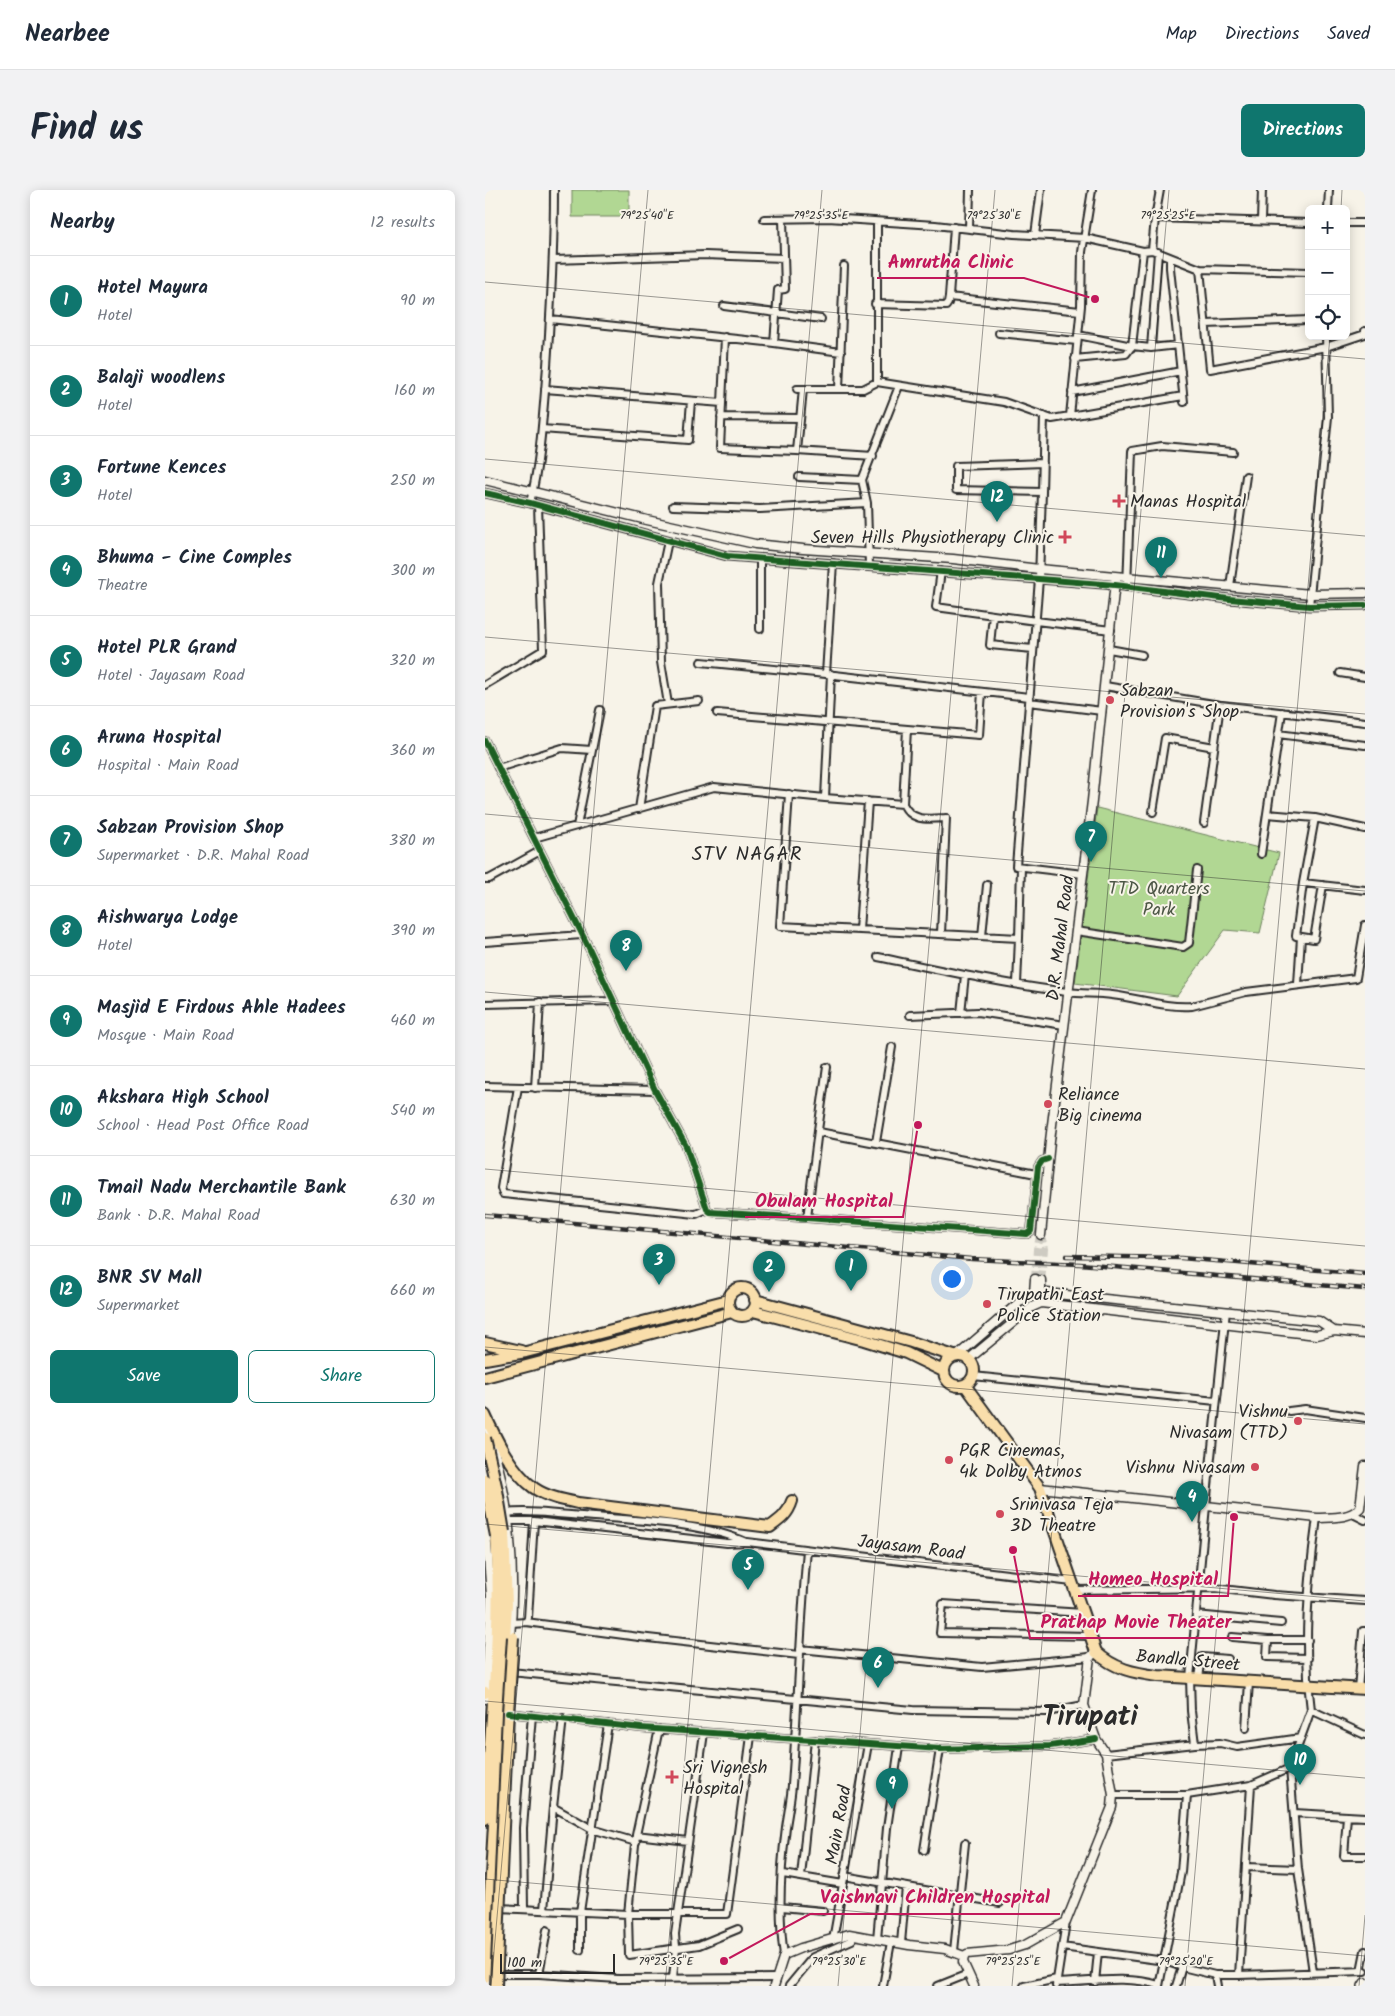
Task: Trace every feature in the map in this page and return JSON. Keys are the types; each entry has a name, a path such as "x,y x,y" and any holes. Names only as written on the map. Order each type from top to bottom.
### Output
{"main road":[{"path":"732,1312 728,1300 731,1293 740,1288 750,1291 755,1300 753,1311"},
{"path":"485,1360 526,1352 728,1300"},
{"path":"755,1300 969,1359 973,1365 973,1376 965,1385 951,1384 945,1378 943,1371 947,1360 956,1356"},
{"path":"485,1377 732,1312 743,1316 753,1311 872,1342 906,1353 943,1371"},
{"path":"485,1343 526,1352"},
{"path":"965,1385 1040,1488 1091,1636 1093,1655"},
{"path":"485,1416 508,1460 520,1475 535,1489 552,1497 578,1503 770,1527 789,1511 792,1501"},
{"path":"485,1438 504,1532 507,1604 487,1976"},
{"path":"485,1480 496,1536 498,1620 485,1820"},
{"path":"496,1986 512,1630"},
{"name":"Bandla Street","path":"1093,1655 1131,1672 1308,1687 1362,1689"}],"street":[{"path":"485,685 543,650 533,491 542,429 550,319 554,260 554,190"},
{"path":"969,229 970,190"},
{"path":"1035,235 1041,190"},
{"path":"1071,416 1085,238 1093,190"},
{"path":"1151,348 1155,218 1159,190"},
{"path":"1261,221 1262,190"},
{"path":"1328,205 1329,190"},
{"path":"765,220 828,218 1085,238 1155,251 1200,269 1305,272"},
{"path":"1155,218 1305,223"},
{"path":"774,343 778,290 785,289 783,219"},
{"path":"877,222 875,304 877,382"},
{"path":"1350,223 1365,223"},
{"path":"875,304 946,306 949,297 953,228"},
{"path":"1075,359 1127,354 1132,346 1143,250"},
{"path":"554,260 705,254 784,258"},
{"path":"797,451 800,389 863,389 877,382 1004,402 1053,419 1184,399 1169,268 1171,259"},
{"path":"839,389 844,266"},
{"path":"1200,269 1210,368 1326,347 1365,334 1365,331"},
{"path":"949,297 1080,311"},
{"path":"724,306 821,319"},
{"path":"550,319 841,352"},
{"path":"1206,324 1305,320"},
{"path":"999,333 1077,338 1151,348 1179,345"},
{"path":"725,338 720,448 873,456"},
{"path":"1309,606 1328,417 1326,340"},
{"path":"1072,392 1181,371"},
{"path":"869,566 867,504 862,480 899,386"},
{"path":"545,389 722,403"},
{"path":"542,429 688,440 691,401"},
{"path":"1045,416 1039,579 1015,866 1083,874"},
{"path":"721,417 800,418"},
{"path":"1127,587 1132,451 1162,446 1233,452"},
{"path":"1042,492 956,490 956,466 1043,463"},
{"path":"1230,586 1246,476"},
{"path":"799,477 862,480"},
{"path":"485,480 647,520 755,544 953,560 1311,594 1365,593"},
{"path":"485,493 534,504 727,556 1115,585 1229,599 1309,606 1365,605"},
{"path":"673,506 760,509 867,504"},
{"path":"668,541 659,583 661,662 668,704"},
{"path":"760,558 760,629"},
{"path":"825,798 830,722 828,674 833,563"},
{"path":"941,571 936,607 1035,622 1111,630"},
{"name":"D.R. Mahal Road","path":"1041,1235 1048,1159 1105,686 1115,575"},
{"path":"993,615 990,645 1033,649"},
{"path":"1109,649 1142,655"},
{"path":"701,662 828,674 982,692 1102,712"},
{"path":"1340,673 1365,677"},
{"path":"1105,686 1220,704 1365,722"},
{"path":"717,713 979,736 982,692"},
{"path":"639,809 655,706 699,701"},
{"path":"1204,823 1220,704"},
{"path":"577,826 600,710"},
{"path":"1261,854 1282,712"},
{"path":"907,729 903,804 908,814 916,817 946,818 941,934"},
{"path":"1278,734 1365,746"},
{"path":"1153,812 1165,738 1214,747"},
{"path":"485,741 583,936 655,1090 686,1146 707,1209 713,1213 1027,1234 1031,1231 1036,1174 1042,1161 1048,1159"},
{"path":"498,768 563,748 592,750"},
{"path":"534,838 713,788 903,804"},
{"path":"789,794 780,926 1019,938"},
{"path":"859,930 868,801"},
{"path":"1267,814 1315,818 1365,829"},
{"path":"1315,818 1303,883 1296,936 1315,939 1323,885"},
{"path":"485,879 489,879 540,851"},
{"path":"1017,984 1021,867"},
{"path":"1076,931 1174,946 1187,946 1189,943 1197,870"},
{"path":"1303,883 1365,890"},
{"path":"982,936 987,885"},
{"path":"878,957 1017,984 1068,992 1111,994 1173,1007 1183,1007 1246,992 1356,978 1365,925"},
{"path":"485,942 583,936"},
{"path":"1298,984 1301,937"},
{"path":"961,1013 965,975"},
{"path":"485,1004 613,1001"},
{"path":"535,1088 540,1002"},
{"path":"910,1015 978,1012 1064,1025"},
{"path":"876,1142 892,1047"},
{"path":"807,1218 827,1067"},
{"path":"485,1086 655,1090"},
{"path":"518,1087 501,1188 503,1194 696,1214 707,1209"},
{"path":"818,1130 822,1133 1036,1174"},
{"path":"1037,1293 1038,1280"},
{"path":"956,1356 1023,1299 1037,1293 1319,1321 1334,1330 1365,1334"},
{"path":"969,1359 1037,1304 1120,1311 1317,1335 1334,1330"},
{"path":"1195,1744 1191,1711 1195,1678 1196,1615 1205,1506 1227,1311"},
{"path":"973,1376 1216,1401"},
{"path":"1289,1410 1305,1409 1365,1418"},
{"path":"485,1421 501,1478 512,1563 512,1630 487,1976 489,1986"},
{"path":"1353,1514 1360,1508 1365,1466"},
{"path":"1040,1488 1317,1518 1353,1514 1365,1520"},
{"name":"Jayasam Road","path":"485,1520 531,1512 661,1523 728,1534 747,1542"},
{"name":"Jayasam Road","path":"506,1517 727,1543 747,1542 1074,1586 1214,1588 1307,1598 1365,1601"},
{"path":"1313,1972 1298,1868 1290,1768 1311,1710 1308,1687 1307,1598 1317,1518"},
{"path":"485,1520 491,1596 485,1699"},
{"path":"527,1622 534,1521"},
{"path":"487,1976 539,1974 618,1979 673,1978 775,1982 784,1955 780,1932 783,1874 786,1828 792,1788 800,1628 807,1550"},
{"path":"1083,1613 943,1604 940,1633 1091,1636"},
{"path":"1196,1615 1281,1623"},
{"path":"512,1630 527,1622 639,1637 981,1667 1093,1655 1084,1705 1096,1739 1106,1754 1113,1795 1112,1806 1067,1922 1056,1983"},
{"path":"1362,1689 1363,1630 1365,1631"},
{"path":"1232,1637 1268,1640 1307,1640"},
{"path":"1268,1640 1267,1657 1308,1658"},
{"path":"1195,1678 1202,1657 1228,1659"},
{"path":"510,1672 913,1710 1047,1712 1084,1705"},
{"path":"1247,1728 1249,1682"},
{"path":"1311,1710 1365,1735"},
{"path":"508,1713 659,1730 940,1749 1050,1746 1096,1739"},
{"path":"524,1909 523,1828 532,1715"},
{"path":"544,1910 563,1718"},
{"path":"580,1950 579,1912 608,1724"},
{"path":"659,1730 636,1839 628,1914 629,1955 699,1945 738,1929"},
{"path":"673,1978 677,1914 704,1733"},
{"path":"493,1908 628,1914 727,1914 751,1736"},
{"path":"1106,1754 1195,1744 1220,1743 1237,1748 1301,1738"},
{"path":"801,1876 815,1740"},
{"name":"Main Road","path":"833,1940 868,1744"},
{"path":"877,1939 887,1828 899,1747"},
{"path":"924,1850 940,1749"},
{"path":"1113,1795 1187,1795 1251,1785 1290,1768"},
{"path":"1239,1975 1251,1785"},
{"path":"1024,1986 1131,1980 1159,1986 1181,1872 1187,1795"},
{"path":"553,1807 592,1829 636,1839 688,1841"},
{"path":"1294,1813 1365,1817"},
{"path":"1347,1816 1344,1856 1365,1856"},
{"path":"954,1951 965,1843"},
{"path":"1247,1867 1298,1868"},
{"path":"783,1874 843,1884"},
{"path":"844,1876 1001,1904"},
{"path":"901,1944 906,1887"},
{"path":"782,1907 823,1911"},
{"path":"784,1955 849,1934 901,1944 954,1951 964,1956 967,1954 1009,1950 1025,1945 1067,1922"},
{"path":"539,1974 547,1930"},
{"path":"789,1986 813,1957 852,1940"},
{"path":"883,1986 891,1942"},
{"path":"1062,1947 1165,1961 1215,1975 1363,1971 1365,1952"},
{"path":"1095,1982 1098,1952"},
{"path":"964,1956 963,1962 974,1986"},
{"path":"1176,1986 1182,1967"},
{"path":"938,1986 968,1974"},
{"path":"1215,1975 1217,1986"}],"green space":[{"path":"572,190 629,190 629,217 572,217"},
{"name":"TTD Quarters Park","path":"1097,808 1279,853 1260,933 1225,930 1177,996 1075,983"}],"tunnel":[{"path":"1041,1235 1044,1249 1041,1280"},
{"path":"1035,1279 1037,1249 1040,1237"}],"railway":[{"path":"485,1215 972,1259 1080,1264 1365,1289"},
{"path":"1066,1256 1181,1258 1365,1274"}],"cycle path":[{"path":"485,493 530,503 727,556 1115,585 1229,599 1309,606 1365,605"},
{"path":"485,741 589,948 655,1090 686,1146 707,1209 710,1212 1027,1234 1031,1231 1038,1167 1042,1161 1048,1159"},
{"path":"508,1713 641,1728 940,1749 1050,1746 1096,1739"}],"place":[{"name":"Amrutha Clinic","path":"1095,299"},
{"name":"Manas Hospital","path":"1119,501"},
{"name":"BNR SV Mall","path":"997,522"},
{"name":"Seven Hills Physiotherapy Clinic","path":"1065,537"},
{"name":"Tmail Nadu Merchantile Bank","path":"1161,578"},
{"name":"Sabzan Provision's Shop","path":"1110,700"},
{"name":"Sabzan Provision Shop","path":"1091,862"},
{"name":"Aishwarya Lodge","path":"626,971"},
{"name":"Reliance Big cinema","path":"1048,1104"},
{"name":"Obulam Hospital","path":"918,1125"},
{"name":"Fortune Kences","path":"659,1285"},
{"name":"Hotel Mayura","path":"851,1291"},
{"name":"Balaji woodlens","path":"769,1292"},
{"name":"Tirupathi East Police Station","path":"987,1304"},
{"name":"Vishnu Nivasam (TTD)","path":"1298,1421"},
{"name":"PGR Cinemas, 4k Dolby Atmos","path":"949,1460"},
{"name":"Vishnu Nivasam","path":"1255,1467"},
{"name":"Srinivasa Teja 3D Theatre","path":"1000,1514"},
{"name":"Homeo Hospital","path":"1234,1517"},
{"name":"Bhuma - Cine Comples","path":"1192,1522"},
{"name":"Prathap Movie Theater","path":"1013,1550"},
{"name":"Hotel PLR Grand","path":"748,1590"},
{"name":"Aruna Hospital","path":"878,1688"},
{"name":"Sri Vignesh Hospital","path":"672,1777"},
{"name":"Akshara High School","path":"1300,1785"},
{"name":"Masjid E Firdous Ahle Hadees","path":"892,1809"},
{"name":"Vaishnavi Children Hospital","path":"724,1961"}],"district":[{"name":"STV NAGAR","path":"747,853"},
{"name":"Tirupati","path":"1090,1715"}]}
